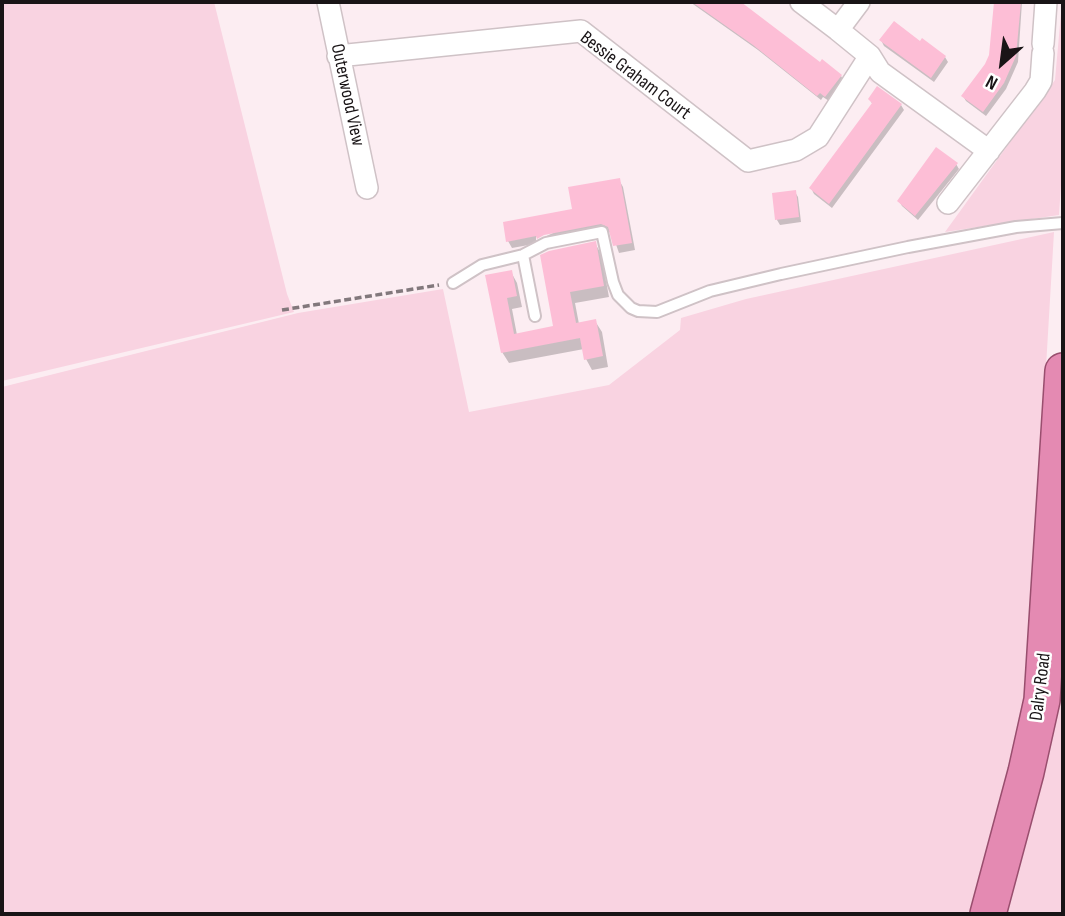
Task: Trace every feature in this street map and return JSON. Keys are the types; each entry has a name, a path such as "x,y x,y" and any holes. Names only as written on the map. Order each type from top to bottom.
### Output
{"highway":[{"name":"Dalry Road","path":"988,914 1042,700 1063,371"}],"street":[{"name":"Outerwood View","path":"328,2 368,188"},
{"path":"801,2 870,57 880,72 989,151"},
{"path":"838,30 859,2"},
{"path":"948,203 1041,81 1046,2"},
{"name":"Bessie Graham Court","path":"338,56 580,31 748,161 796,150 818,137 870,57"}],"lane":[{"path":"453,283 482,265 523,255 546,243 602,232 618,295 631,308 657,312 710,292 781,274 962,237 1063,223"},
{"path":"523,255 535,316"}],"path":[{"path":"282,310 453,283"}],"shaded area":[{"path":"2,2 214,2 287,294 294,312 2,381"},
{"path":"1062,2 1063,155 1059,215 945,232 1055,80"},
{"path":"1054,232 1029,695 970,914 2,914 2,387 298,313 443,289 469,412 609,385 680,330 681,318 746,299"},
{"path":"1063,635 1063,914 1003,914 1045,767 1061,692"}],"building":[{"path":"692,2 741,2 820,62 822,59 842,75 825,97 820,93 817,96 753,45"},
{"path":"994,2 1021,2 1016,56 1004,83 983,112 961,96 989,55"},
{"path":"894,21 946,56 931,78 879,40"},
{"path":"877,86 902,104 829,204 809,188 872,103 868,99"},
{"path":"936,147 958,163 915,216 897,201"},
{"path":"620,178 632,243 613,246 608,227 601,224 544,235 537,239 536,236 506,242 503,222 572,209 568,187"},
{"path":"796,190 799,217 775,220 772,193"},
{"path":"596,241 604,286 570,292 576,323 596,319 603,356 584,360 580,338 501,353 485,275 512,270 517,296 507,298 514,334 553,326 540,255"}]}
